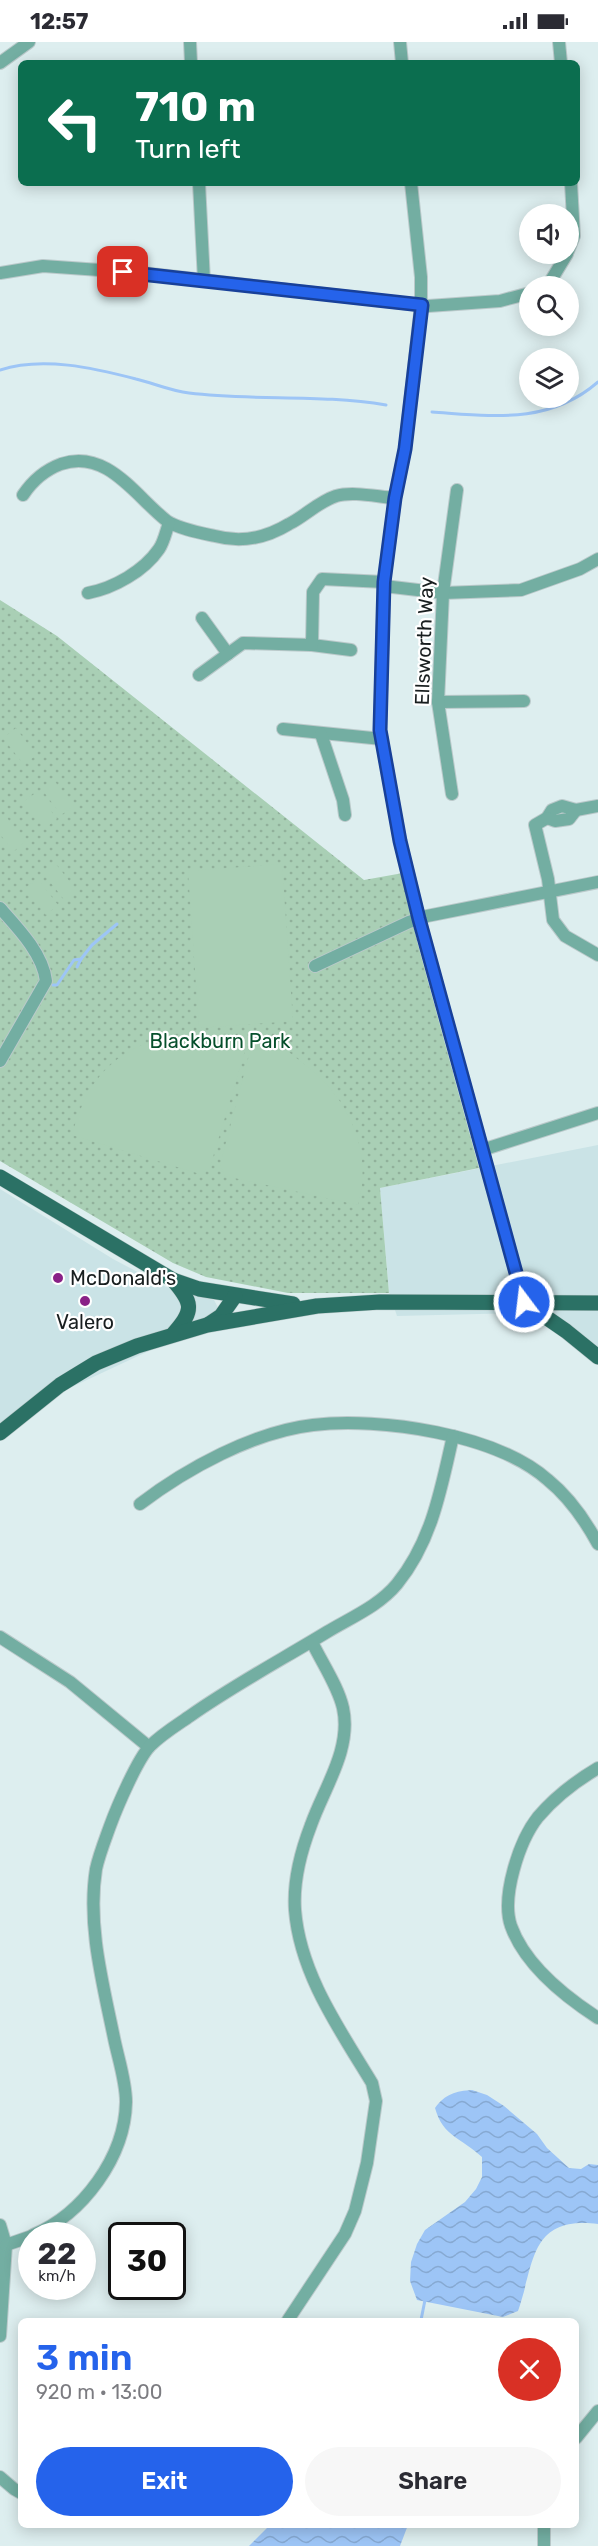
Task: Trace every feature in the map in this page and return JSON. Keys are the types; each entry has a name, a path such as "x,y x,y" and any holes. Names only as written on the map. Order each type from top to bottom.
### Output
{"main road":[{"path":"0,1177 173,1280 199,1289 235,1296 277,1303 317,1306"},
{"path":"173,1280 185,1294 189,1304 188,1316 174,1333"},
{"path":"207,1325 221,1316 235,1296"},
{"path":"0,1432 60,1385 96,1363 174,1333 207,1325 317,1306 380,1302 598,1303"},
{"path":"524,1302 598,1357"},
{"path":"566,1331 598,1347"}],"street":[{"path":"0,63 29,42"},
{"path":"190,42 192,60"},
{"path":"400,42 402,60"},
{"path":"560,42 561,60"},
{"path":"199,186 204,281"},
{"path":"411,186 422,305 405,449 395,498 384,584 381,739 400,841 419,919 524,1302"},
{"path":"571,186 572,204"},
{"path":"0,273 44,266 142,273 422,305 500,301 519,296"},
{"path":"23,495 37,478 52,468 72,461 90,462 116,475 169,523 232,540 249,540 289,524 337,495 395,498"},
{"name":"Ellsworth Way","path":"452,794 438,702 443,593 457,490"},
{"path":"88,593 105,590 148,562 160,548 169,523"},
{"path":"312,645 313,592 322,579 384,584 443,593 521,590 580,569 598,559"},
{"path":"202,618 228,654"},
{"path":"199,675 243,643 312,645 351,650"},
{"path":"438,702 524,701"},
{"path":"283,729 381,739"},
{"path":"321,734 343,800 345,815"},
{"path":"598,806 576,810 562,806 552,810 547,818 535,825 553,920 565,936 598,955"},
{"path":"315,966 419,919 598,882"},
{"path":"0,908 17,926 45,967 46,981 0,1061"},
{"path":"482,1150 598,1113"},
{"path":"140,1504 164,1485 223,1453 269,1435 312,1425 382,1425 453,1436 489,1447 518,1461 547,1478 566,1497 598,1544"},
{"path":"55,2222 68,2215 89,2192 110,2161 121,2135 126,2101 96,1937 94,1910 96,1869 110,1826 149,1747 225,1691 372,1606 395,1586 411,1564 437,1510 453,1436"},
{"path":"0,1637 70,1682 149,1747"},
{"path":"289,2318 345,2234 355,2211 367,2163 376,2101 372,2083 316,1984 300,1937 295,1909 297,1874 303,1849 335,1769 345,1726 342,1707 312,1642"},
{"path":"598,1768 578,1780 537,1819 510,1878 508,1908 510,1925 527,1957 543,1974 598,2018"},
{"path":"0,2225 6,2245 0,2336"},
{"path":"6,2245 18,2240"},
{"path":"579,2434 598,2411"},
{"path":"0,2477 18,2492"},
{"path":"544,2528 544,2546"}],"shaded area":[{"path":"598,1145 598,1353 522,1313 397,1316 389,1292 380,1188"},
{"path":"0,1189 113,1259 166,1287 214,1300 226,1323 183,1335 59,1393 0,1439"}],"green space":[{"name":"Blackburn Park","path":"0,600 57,636 364,880 403,873 417,941 479,1168 380,1188 389,1293 288,1293 206,1277 173,1263 0,1161"},
{"path":"16,728 36,755 24,765 3,738"},
{"path":"53,779 74,806 61,815 41,788"},
{"path":"37,792 57,819 45,828 24,801"},
{"path":"5,815 25,842 13,852 0,834 0,819"},
{"path":"56,864 77,891 65,901 44,874"},
{"path":"282,864 293,1021 199,1028 188,871"},
{"path":"38,879 58,905 46,915 25,888"},
{"path":"205,1031 249,1038 210,1167 200,1174 72,1135 80,1110 91,1089 103,1072 119,1058 157,1040 179,1034"},
{"path":"253,1040 273,1043 285,1049 316,1073 343,1105 359,1143 362,1163 362,1184 358,1205 225,1176 220,1165"}],"water":[{"path":"472,2090 487,2095 504,2106 537,2134 547,2148 569,2168 581,2169 589,2164 598,2165 598,2224 575,2223 559,2227 547,2235 533,2260 518,2311 503,2317 417,2300 410,2281 411,2262 425,2230 465,2202 482,2177 482,2157 448,2131 438,2118 435,2108 451,2094"},
{"path":"267,2528 407,2528 400,2546 249,2546"}],"waterway":[{"path":"0,370 33,364 68,365 103,371 189,393 337,400 386,405"},
{"path":"432,412 519,415 560,405 579,396 598,382"},
{"path":"53,985 57,985 74,960 81,959 92,945 117,924"},
{"path":"77,967 81,959"},
{"path":"421,2318 425,2300"}],"place":[{"name":"McDonald's","path":"58,1278"},
{"name":"Valero","path":"85,1301"}],"route":[{"path":"123,272 422,305 405,449 395,498 384,582 380,730 400,841 419,919 524,1302"}]}
